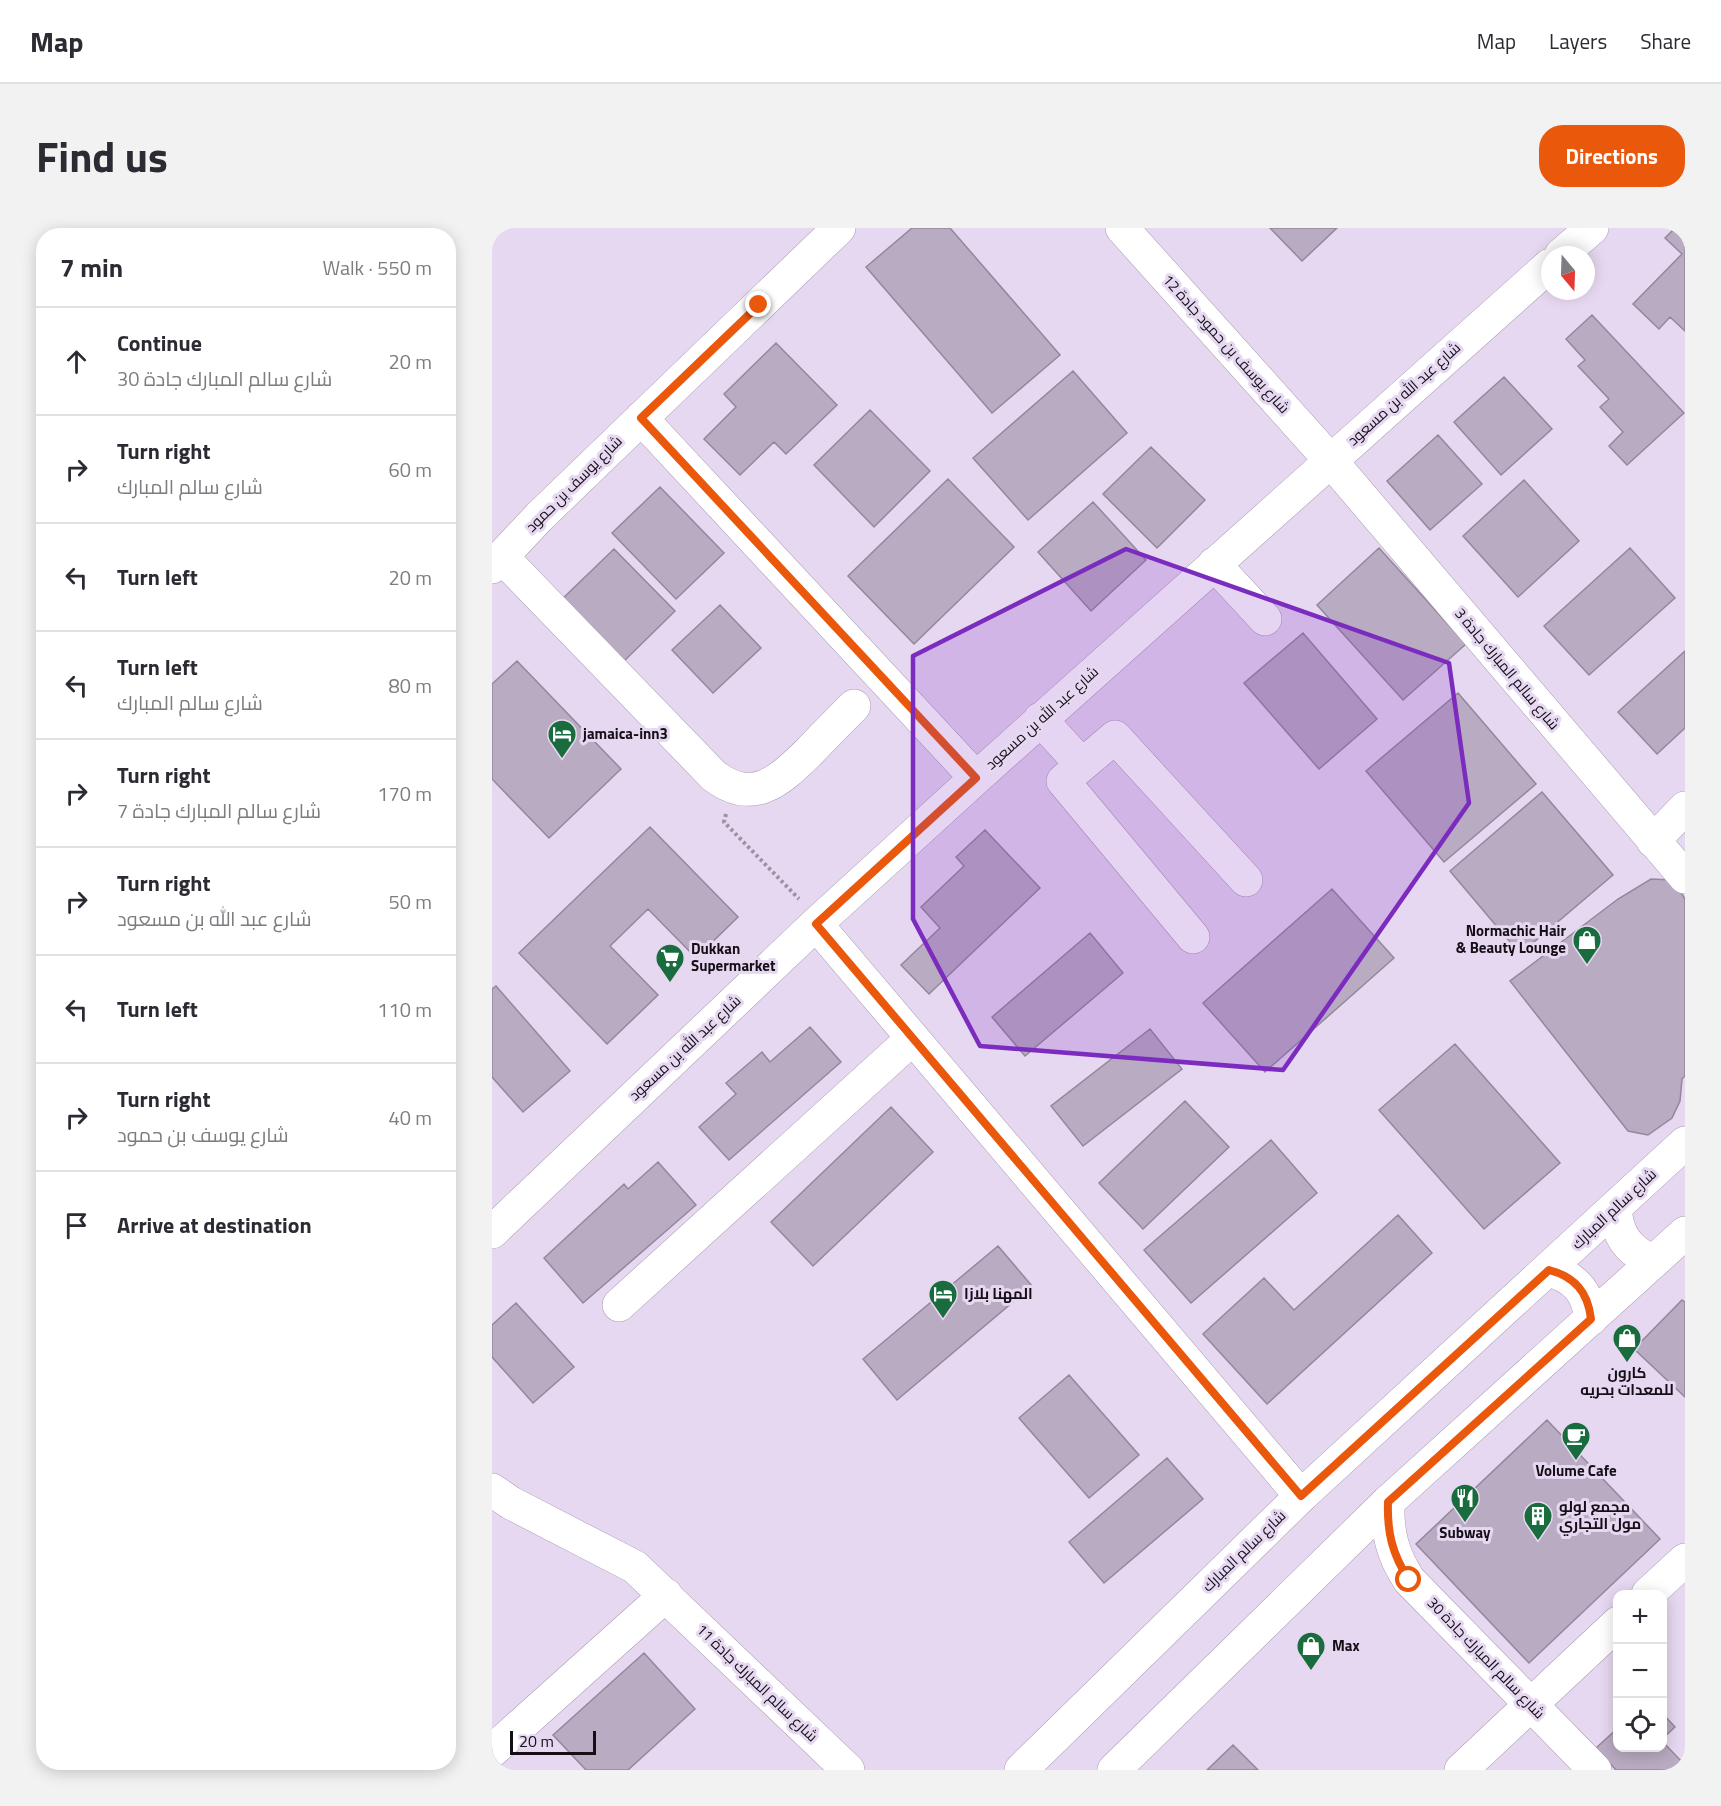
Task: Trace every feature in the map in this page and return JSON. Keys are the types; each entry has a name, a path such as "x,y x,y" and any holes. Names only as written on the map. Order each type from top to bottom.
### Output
{"street":[{"name":"شارع يوسف بن حمود","path":"497,562 641,418 839,228"},
{"name":"شارع يوسف بن حمود جادة 12","path":"1122,228 1330,460"},
{"path":"1571,246 1592,228"},
{"name":"شارع عبد الله بن مسعود","path":"492,1232 818,922 1040,719 1541,273"},
{"path":"641,418 976,778"},
{"name":"شارع سالم المبارك جادة 3","path":"1330,460 1685,877"},
{"path":"497,562 714,776 732,787 754,789 774,783 854,706"},
{"path":"1214,564 1265,619"},
{"path":"1040,719 1082,765"},
{"path":"1193,937 1063,781 1115,737 1246,880"},
{"path":"1653,841 1685,808"},
{"path":"818,922 913,1038 1301,1496"},
{"path":"619,1305 913,1038"},
{"name":"شارع سالم المبارك","path":"1021,1770 1301,1496 1685,1143"},
{"path":"1615,1208 1616,1226 1624,1242 1637,1254 1653,1262"},
{"path":"1114,1770 1388,1502 1685,1233"},
{"path":"1549,1270 1575,1281 1584,1292 1590,1305 1591,1319"},
{"name":"شارع سالم المبارك جادة 11","path":"492,1490 511,1503 635,1567 848,1770"},
{"name":"شارع سالم المبارك جادة 30","path":"1388,1502 1390,1541 1396,1560 1409,1580 1596,1770"},
{"path":"1652,1590 1685,1560"},
{"path":"492,1751 666,1595"},
{"path":"1461,1770 1613,1627"}],"path":[{"path":"732,787 724,822 818,922"}],"highlighted area":[{"path":"1126,549 1449,663 1469,803 1283,1070 980,1046 913,919 913,656"}],"building":[{"path":"912,228 950,228 1060,355 992,413 866,267"},
{"path":"1270,228 1337,228 1302,261"},
{"path":"1675,228 1685,228 1685,331 1670,317 1659,329 1633,304 1682,254 1665,238"},
{"path":"1592,315 1684,413 1627,465 1609,446 1623,432 1600,407 1609,399 1578,366 1585,360 1566,339"},
{"path":"776,343 837,405 786,454 774,442 740,475 704,439 736,407 724,394"},
{"path":"1073,371 1127,433 1028,520 973,458"},
{"path":"1504,377 1552,429 1501,475 1454,422"},
{"path":"870,410 930,471 874,527 814,465"},
{"path":"1438,435 1482,484 1430,530 1387,481"},
{"path":"1151,447 1205,500 1157,548 1103,494"},
{"path":"948,479 1014,547 914,644 848,576"},
{"path":"1524,480 1579,541 1518,597 1463,536"},
{"path":"660,487 724,553 676,599 612,533"},
{"path":"1093,502 1146,560 1091,611 1038,552"},
{"path":"1379,548 1466,644 1403,700 1317,605"},
{"path":"1630,548 1675,598 1589,675 1544,626"},
{"path":"614,549 675,611 619,666 557,604"},
{"path":"720,605 761,648 713,693 672,650"},
{"path":"1303,633 1377,719 1319,769 1244,683"},
{"path":"1685,651 1685,728 1657,754 1618,712"},
{"path":"517,661 621,769 549,838 492,779 492,684"},
{"path":"1458,693 1536,784 1444,862 1366,771"},
{"path":"1542,792 1613,875 1520,954 1450,871"},
{"path":"650,827 738,917 696,958 648,909 610,946 658,995 607,1044 519,953"},
{"path":"985,830 1040,888 929,994 901,965 940,928 921,907 964,866 956,857"},
{"path":"1651,879 1673,880 1685,899 1685,1076 1682,1079 1680,1101 1672,1118 1648,1135 1628,1131 1510,981 1618,899"},
{"path":"1332,889 1394,958 1265,1072 1203,1003"},
{"path":"1090,933 1123,973 1025,1056 992,1017"},
{"path":"496,986 570,1071 523,1112 492,1077 492,989"},
{"path":"810,1027 841,1062 729,1160 699,1127 736,1094 726,1083 762,1052 770,1062"},
{"path":"1150,1029 1182,1069 1083,1146 1051,1106"},
{"path":"1455,1044 1560,1163 1484,1229 1379,1110"},
{"path":"1185,1101 1229,1147 1143,1229 1099,1183"},
{"path":"891,1107 933,1152 813,1266 771,1222"},
{"path":"1271,1140 1317,1193 1191,1303 1144,1250"},
{"path":"658,1162 696,1205 583,1303 544,1258 624,1184 628,1189"},
{"path":"1398,1215 1432,1253 1267,1404 1203,1334 1264,1278 1294,1310"},
{"path":"998,1246 1032,1286 897,1400 863,1359"},
{"path":"1682,1300 1685,1302 1685,1397 1634,1349"},
{"path":"516,1303 574,1367 533,1403 492,1357 492,1325"},
{"path":"1069,1375 1139,1455 1089,1498 1019,1418"},
{"name":"مجمع لولو مول التجاري","path":"1547,1420 1660,1539 1529,1663 1416,1544"},
{"path":"1167,1458 1203,1499 1104,1583 1069,1542"},
{"path":"644,1653 695,1709 628,1770 586,1770 553,1735"},
{"path":"1667,1718 1675,1727 1667,1734"},
{"path":"1613,1733 1613,1752 1667,1752 1667,1746 1685,1765 1685,1770 1616,1770 1596,1748"},
{"path":"1233,1745 1258,1770 1207,1770"}],"place":[{"name":"jamaica-inn3","path":"562,760"},
{"name":"Normachic Hair & Beauty Lounge","path":"1587,966"},
{"name":"Dukkan Supermarket","path":"670,984"},
{"name":"المهنا بلازا","path":"943,1320"},
{"name":"کارون للمعدات بحریه","path":"1627,1364"},
{"name":"Volume Cafe","path":"1576,1462"},
{"name":"Subway","path":"1465,1524"},
{"name":"مجمع لولو مول التجاري","path":"1538,1542"},
{"name":"Max","path":"1311,1672"}],"route":[{"path":"759,305 641,418 976,778 816,924 1301,1496 1549,1270 1575,1281 1584,1292 1590,1305 1591,1319 1388,1502 1390,1541 1396,1560 1409,1580"}]}
